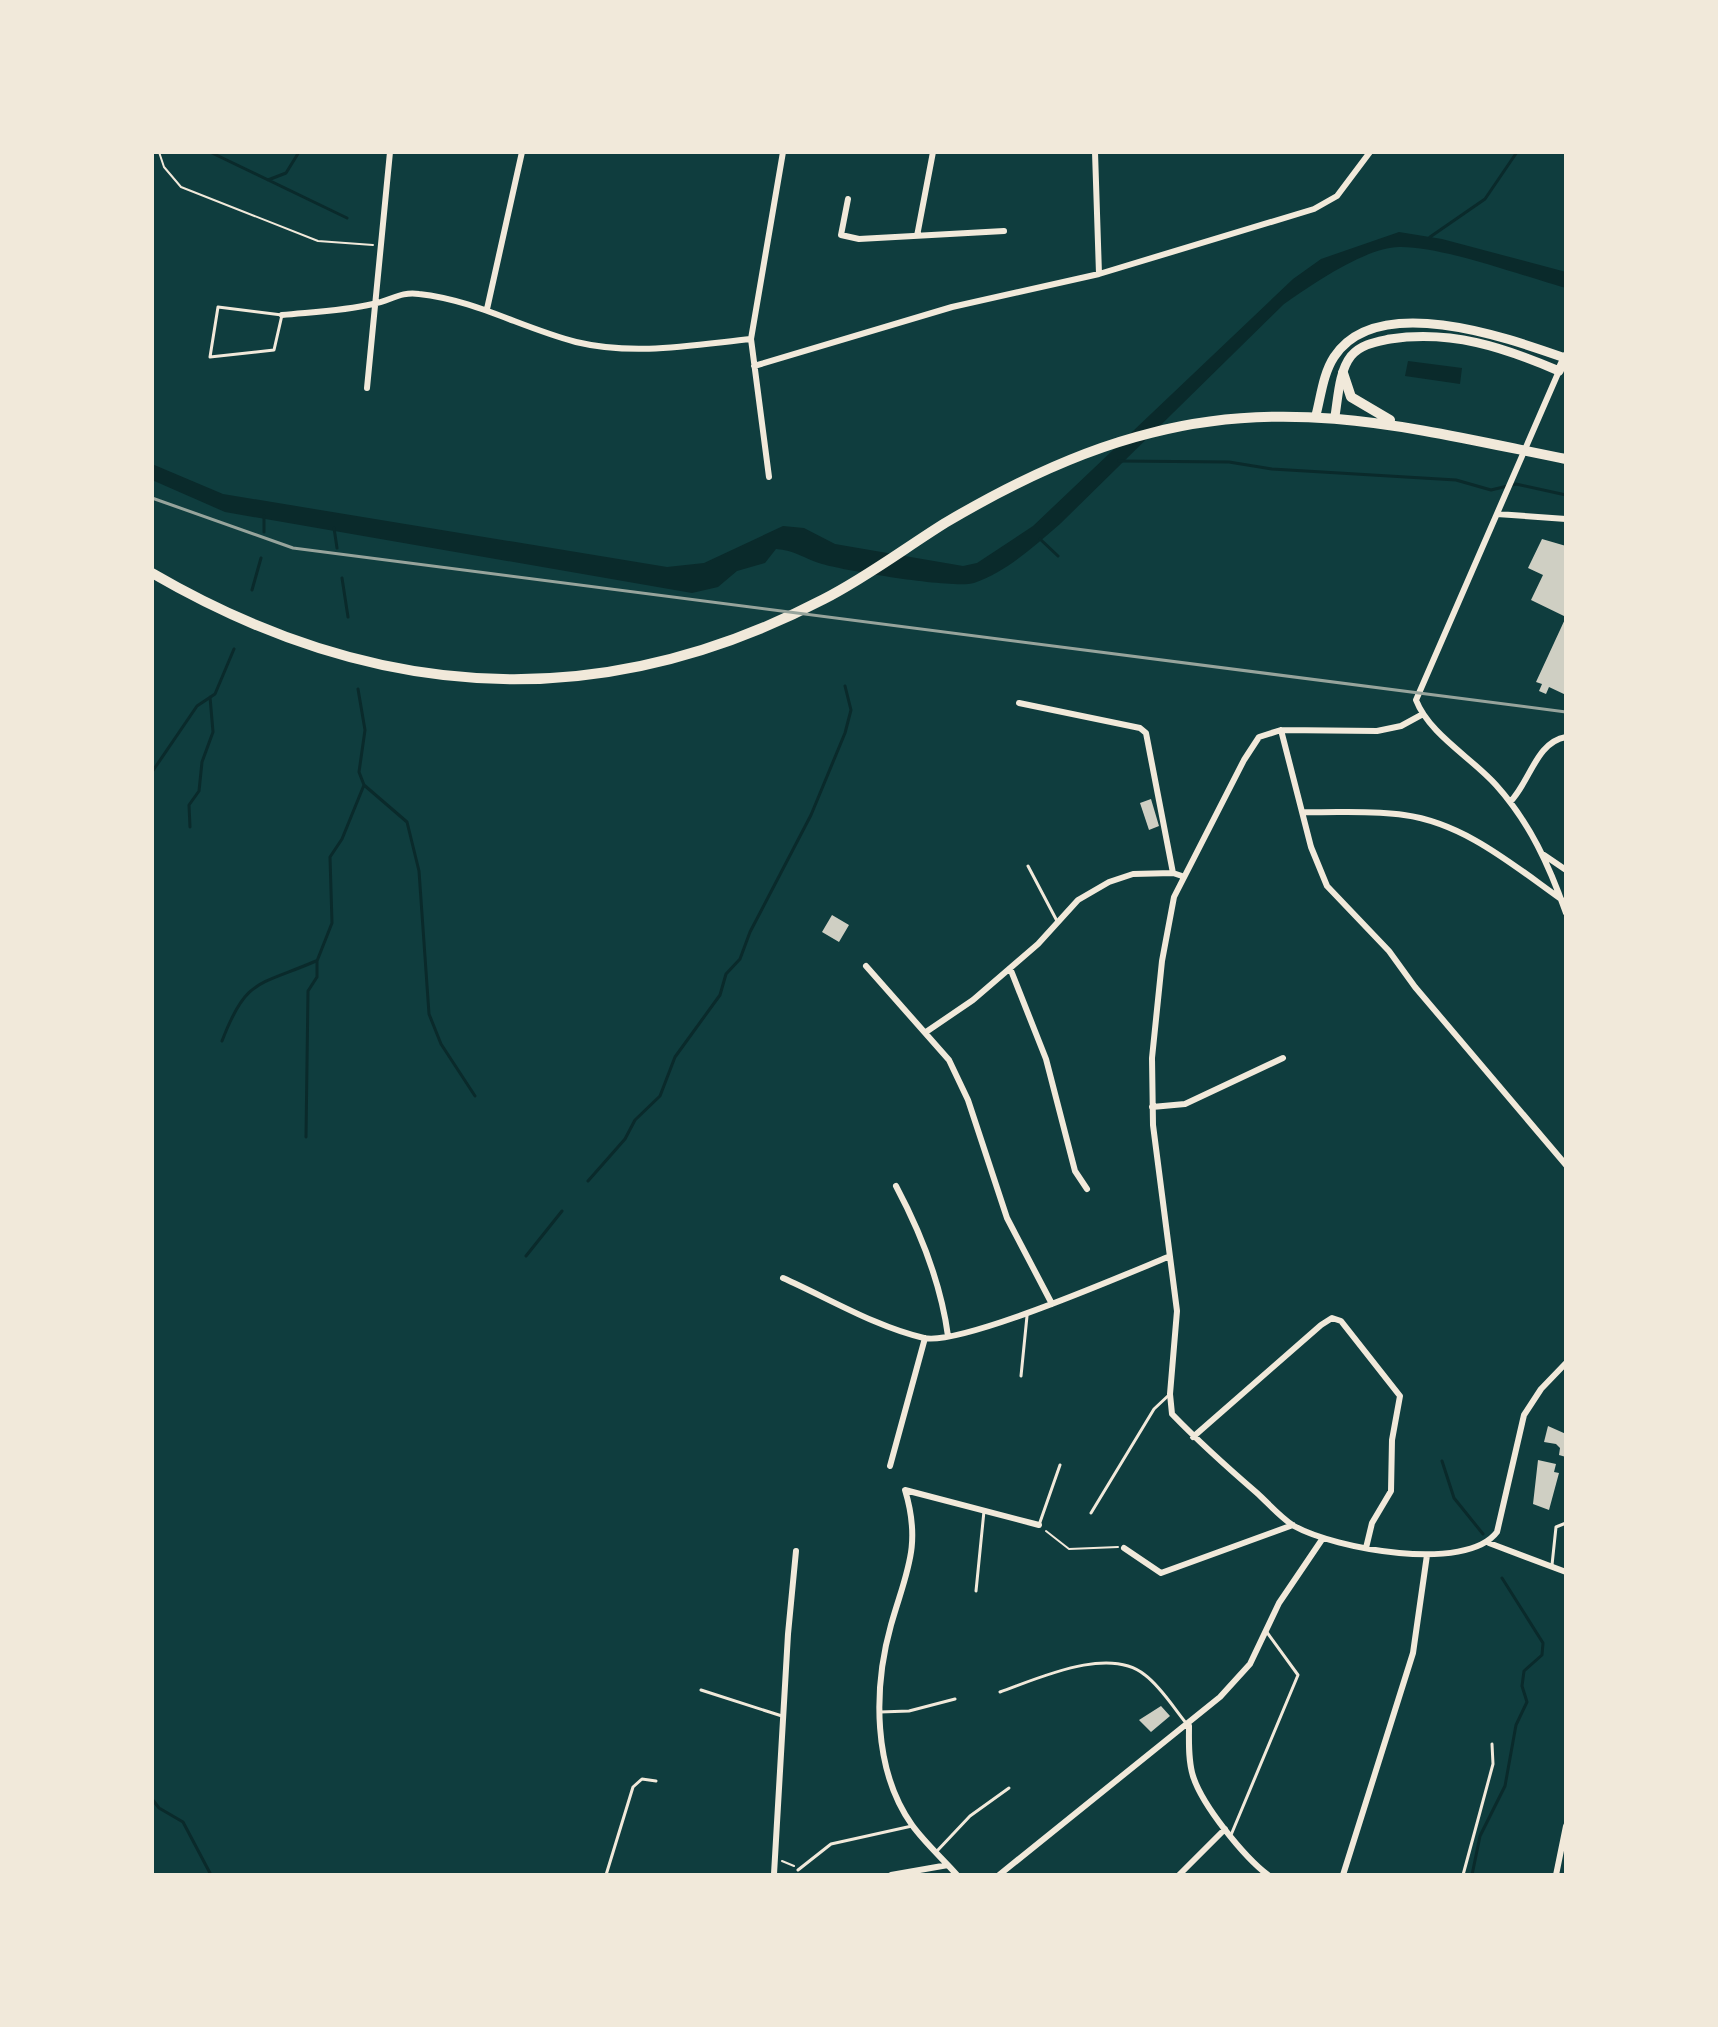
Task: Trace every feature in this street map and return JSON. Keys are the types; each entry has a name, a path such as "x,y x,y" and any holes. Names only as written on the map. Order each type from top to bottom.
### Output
{"main road":[{"path":"1316,415 1335,356 1353,338 1376,329 1415,325 1468,328 1566,357 1559,371 1483,342 1434,336 1369,344 1353,354 1343,373 1335,416"},
{"path":"1343,373 1346,390 1358,403 1399,424"},
{"path":"152,573 186,593 263,627 354,658 406,670 453,677 538,680 605,675 722,646 767,627 852,583 997,494 1080,456 1152,432 1250,417 1335,416 1399,424 1565,459"}],"street":[{"path":"367,388 378,245 390,152"},
{"path":"487,309 522,152"},
{"path":"769,477 751,339 783,152"},
{"path":"917,236 933,152"},
{"path":"1095,152 1099,274"},
{"path":"754,366 952,307 1099,274 1327,203 1346,187 1370,152"},
{"path":"848,199 841,235 859,239 1004,231"},
{"path":"282,315 374,304 401,293 418,293 487,309 519,324 576,342 627,350 751,339"},
{"path":"1559,371 1416,700 1423,714 1510,802 1544,855 1566,913"},
{"path":"1497,514 1566,519"},
{"path":"1019,703 1140,728 1146,733 1173,873"},
{"path":"1423,714 1401,726 1377,731 1281,730 1259,737 1182,876 1169,917 1152,1058 1152,1107 1177,1336 1170,1394 1172,1414 1193,1437 1293,1525 1323,1538 1366,1548 1427,1555 1476,1550 1489,1543 1497,1532 1524,1415 1541,1389 1566,1363"},
{"path":"1281,730 1311,847 1327,886 1389,951 1415,987 1566,1165"},
{"path":"1510,802 1523,789 1547,745 1566,737"},
{"path":"1304,812 1402,814 1439,823 1483,844 1561,899"},
{"path":"1544,855 1566,870"},
{"path":"926,1032 1010,968 1058,924 1078,900 1109,882 1133,874 1173,873 1182,876"},
{"path":"866,966 949,1060 968,1100 1007,1218 1052,1304"},
{"path":"1010,968 1046,1059 1075,1171 1087,1189"},
{"path":"1152,1107 1185,1104 1283,1058"},
{"path":"896,1186 914,1220 932,1270 948,1336"},
{"path":"783,1278 925,1338 948,1336 1052,1304 1168,1257"},
{"path":"1193,1437 1314,1330 1332,1318 1341,1321 1400,1396 1392,1440 1391,1491 1372,1523 1366,1548"},
{"path":"890,1466 925,1338"},
{"path":"957,1875 912,1826 890,1782 880,1712 885,1651 915,1547 914,1519 905,1490 1039,1525"},
{"path":"1124,1548 1161,1573 1293,1525"},
{"path":"999,1875 1189,1726 1250,1664 1279,1603 1323,1538"},
{"path":"1489,1543 1566,1572"},
{"path":"768,1875 775,1874 786,1717 788,1634 796,1551"},
{"path":"1343,1875 1413,1653 1427,1555"},
{"path":"1189,1726 1192,1775 1228,1832 1261,1872 1268,1875"},
{"path":"1556,1875 1566,1826"},
{"path":"1179,1875 1228,1832"},
{"path":"891,1875 948,1865"}],"lane":[{"path":"218,307 282,315 274,350 210,357 218,307"},
{"path":"1028,866 1058,924"},
{"path":"1021,1376 1027,1312"},
{"path":"1091,1513 1154,1409 1170,1394"},
{"path":"1039,1525 1060,1465"},
{"path":"976,1591 984,1511"},
{"path":"1552,1569 1556,1527 1566,1523"},
{"path":"1228,1832 1298,1675 1266,1631"},
{"path":"1000,1692 1085,1663 1113,1665 1146,1675 1189,1726"},
{"path":"701,1690 786,1717"},
{"path":"880,1712 909,1711 955,1699"},
{"path":"1463,1875 1493,1764 1492,1744"},
{"path":"606,1875 633,1787 642,1779 656,1781"},
{"path":"937,1851 970,1816 1009,1788"},
{"path":"798,1870 831,1844 912,1826"}],"path":[{"path":"159,152 164,167 181,187 194,193 318,241 378,245"},
{"path":"1039,1525 1069,1549 1124,1548"},
{"path":"783,1861 788,1861"}],"water":[{"path":"1399,232 1442,239 1566,272 1566,288 1459,256 1417,248 1386,249 1355,260 1284,304 1060,524 1009,565 974,583 945,584 875,575 822,564 776,549 765,563 737,571 718,587 692,593 225,512 152,480 152,464 223,494 667,567 704,563 783,526 804,528 835,544 963,566 977,563 1033,526 1293,279 1321,259"},
{"path":"1408,361 1462,368 1460,384 1405,376"}],"building":[{"path":"1542,539 1566,546 1566,617 1531,600 1543,575 1528,568"},
{"path":"1566,617 1566,695 1549,687 1546,694 1539,691 1542,684 1536,682"},
{"path":"1151,799 1159,826 1149,830 1140,803"},
{"path":"832,915 849,925 839,942 822,932"},
{"path":"1548,1426 1566,1434 1566,1457 1559,1455 1560,1448 1556,1444 1544,1442"},
{"path":"1538,1460 1556,1464 1554,1472 1559,1473 1549,1510 1533,1504"},
{"path":"1161,1706 1170,1716 1151,1732 1139,1720"}],"waterway":[{"path":"210,152 347,218"},
{"path":"268,180 286,173 299,152"},
{"path":"1430,237 1485,199 1517,152"},
{"path":"1119,461 1229,462 1272,469 1456,480 1491,490 1516,484 1566,495"},
{"path":"264,516 264,532"},
{"path":"334,528 337,548"},
{"path":"1040,539 1058,556"},
{"path":"252,590 261,558"},
{"path":"342,578 348,617"},
{"path":"152,772 197,706 215,694 234,649"},
{"path":"588,1181 625,1139 635,1120 660,1096 675,1057 720,995 726,974 740,959 750,932 811,815 845,733 851,710 845,686"},
{"path":"306,1137 308,991 317,977 317,961 332,923 330,857 342,839 364,785 359,772 365,730 358,689"},
{"path":"190,827 189,805 199,791 202,762 213,732 210,697"},
{"path":"364,785 407,822 419,871 429,1014 441,1044 475,1096"},
{"path":"222,1041 239,1005 256,987 316,961"},
{"path":"526,1256 562,1211"},
{"path":"1442,1461 1454,1498 1483,1534"},
{"path":"1472,1875 1480,1836 1505,1786 1516,1725 1527,1702 1522,1686 1524,1671 1542,1655 1543,1643 1502,1578"},
{"path":"152,1799 159,1808 183,1822 211,1875"}],"railway":[{"path":"152,498 293,548 1566,712"}]}
